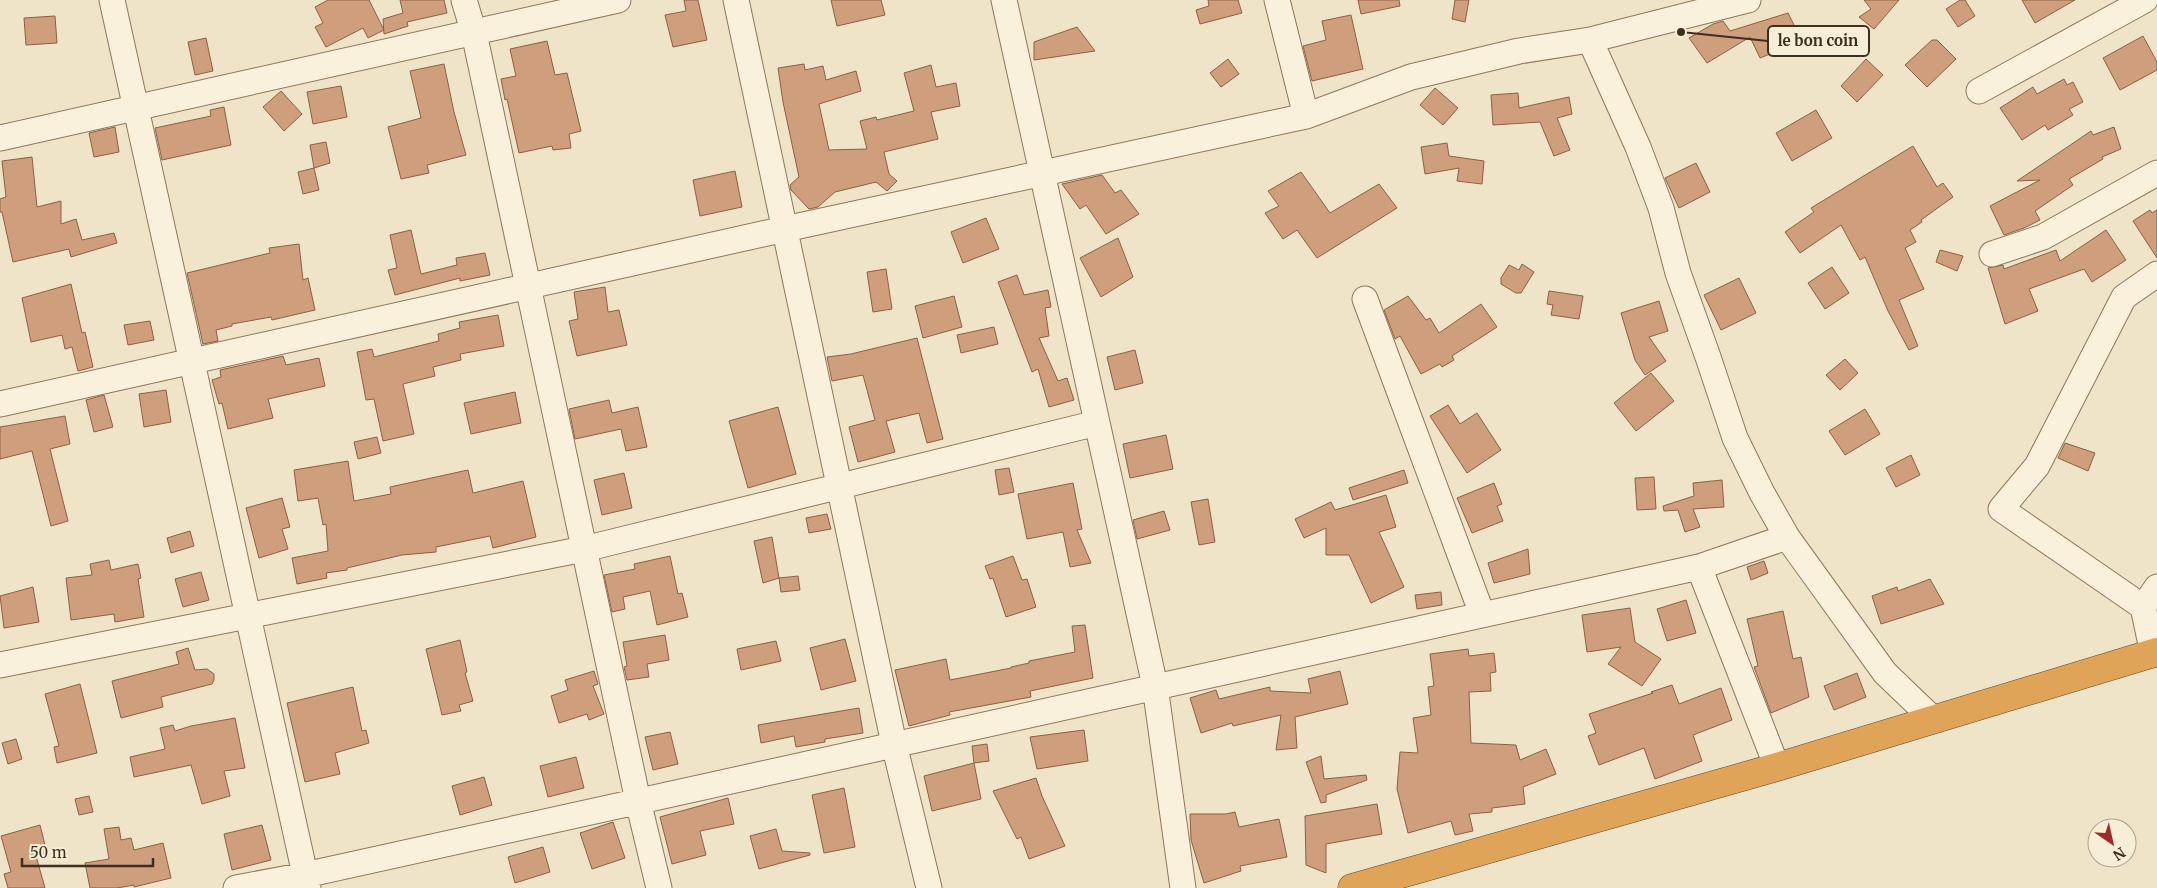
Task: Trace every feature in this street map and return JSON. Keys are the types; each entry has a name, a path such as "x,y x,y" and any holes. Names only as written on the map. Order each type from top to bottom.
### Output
{"highway":[{"path":"1352,888 1777,767 2155,653"}],"street":[{"path":"112,0 307,881"},
{"path":"464,0 474,33 638,801 659,888"},
{"path":"0,138 618,0"},
{"path":"736,0 894,744 929,888"},
{"path":"1004,0 1155,686 1183,888"},
{"path":"1277,0 1306,116"},
{"path":"0,404 528,288 785,229 1306,116 1411,77 1519,51 1590,40 1748,0"},
{"path":"1979,91 2145,0"},
{"path":"1590,40 1638,147 1661,208 1678,273 1735,438 1787,537 1885,673 1934,720"},
{"path":"1992,254 2043,237 2157,173"},
{"path":"2155,653 2150,597 2001,509 2038,466 2124,297 2157,274"},
{"path":"1365,299 1482,614"},
{"path":"0,665 584,549 1097,423"},
{"path":"236,888 307,881 638,801 1699,567 1787,537"},
{"path":"1699,567 1777,767"}],"building":[{"path":"328,0 369,0 384,30 368,38 363,28 326,47 315,27 323,23 315,7"},
{"path":"400,0 444,0 447,13 407,22 408,26 384,34 383,19 403,13"},
{"path":"684,0 698,0 707,40 673,47 665,15 686,11"},
{"path":"831,0 881,0 885,15 837,26"},
{"path":"1208,0 1238,0 1242,13 1200,24 1196,10 1209,6"},
{"path":"1358,0 1399,0 1400,6 1361,14"},
{"path":"1455,0 1469,0 1465,22 1452,19"},
{"path":"1864,0 1899,0 1874,29 1859,17 1871,9"},
{"path":"1960,0 1965,0 1975,16 1958,27 1946,9"},
{"path":"2022,0 2075,0 2035,23"},
{"path":"1788,13 1802,41 1760,58 1750,37 1707,63 1689,38 1713,24 1723,21 1730,31"},
{"path":"1351,15 1363,69 1312,81 1303,46 1326,40 1322,21"},
{"path":"55,16 57,43 26,45 24,18"},
{"path":"1077,27 1095,51 1034,60 1034,42"},
{"path":"2143,36 2157,62 2157,70 2120,90 2103,58"},
{"path":"206,38 213,71 195,75 188,42"},
{"path":"1932,40 1937,40 1956,59 1927,87 1905,65"},
{"path":"547,41 555,75 567,73 581,131 569,134 571,148 553,150 552,146 519,153 501,79 516,76 510,49"},
{"path":"1228,59 1239,74 1221,87 1210,73"},
{"path":"1866,59 1883,75 1857,102 1841,86"},
{"path":"444,64 454,112 466,155 427,165 429,173 401,179 388,127 421,118 410,71"},
{"path":"804,64 805,70 823,66 826,80 856,71 861,91 819,104 829,150 867,149 860,121 876,117 877,120 914,111 904,73 931,65 936,87 956,83 960,106 931,112 938,139 884,152 889,174 897,181 887,191 876,182 835,192 818,207 809,209 791,190 790,185 799,177 783,102 778,68"},
{"path":"2064,79 2067,85 2073,82 2083,102 2069,109 2073,115 2048,130 2045,125 2022,140 2000,108 2033,87 2037,94"},
{"path":"341,86 347,117 313,124 307,92"},
{"path":"1435,88 1458,108 1443,125 1420,105"},
{"path":"281,91 302,114 284,131 263,107"},
{"path":"1518,93 1519,108 1569,97 1572,114 1557,118 1570,150 1554,156 1540,122 1493,125 1491,95"},
{"path":"224,107 231,145 162,160 155,128 211,116 210,110"},
{"path":"1816,110 1832,138 1792,161 1776,133"},
{"path":"115,127 119,152 94,157 89,133"},
{"path":"2114,127 2121,149 2102,157 2103,159 2069,179 2073,185 2035,211 2040,220 2004,235 1990,206 2040,180 2017,181 2091,131 2093,135"},
{"path":"326,142 330,163 314,168 310,145"},
{"path":"1447,143 1449,156 1484,161 1482,184 1457,181 1459,168 1425,174 1421,147"},
{"path":"1913,146 1937,187 1943,183 1953,197 1910,230 1916,242 1905,248 1924,289 1899,300 1918,346 1909,350 1888,311 1865,257 1860,260 1841,225 1800,253 1785,232 1814,212 1811,208"},
{"path":"32,157 37,207 61,201 61,224 76,219 82,240 114,233 117,243 71,257 69,249 13,262 2,212 0,212 0,199 6,197 2,161"},
{"path":"1696,163 1710,192 1679,208 1665,178"},
{"path":"314,168 319,190 303,194 298,172"},
{"path":"735,171 742,207 700,216 693,180"},
{"path":"1301,172 1330,213 1379,184 1397,208 1317,258 1297,230 1283,239 1265,213 1279,206 1268,191"},
{"path":"1102,175 1115,193 1121,190 1139,214 1106,234 1086,205 1080,209 1062,184"},
{"path":"2150,210 2152,213 2157,210 2157,258 2133,221"},
{"path":"986,218 999,249 963,263 951,232"},
{"path":"411,230 421,274 457,265 456,258 485,253 490,275 460,281 460,278 395,295 388,270 397,268 390,235"},
{"path":"2106,230 2126,260 2092,282 2084,269 2029,289 2038,311 2005,324 1988,268 2003,265 2004,269 2056,250 2060,261"},
{"path":"1118,238 1133,277 1101,297 1080,258"},
{"path":"299,244 303,280 308,278 315,310 272,320 271,317 232,324 232,326 216,330 218,341 203,344 187,273 270,253 269,248"},
{"path":"1940,250 1963,256 1957,271 1936,262"},
{"path":"1522,264 1534,272 1521,293 1516,293 1501,284 1501,278 1509,265 1519,270"},
{"path":"1832,267 1849,293 1825,309 1808,283"},
{"path":"886,269 892,309 873,312 867,272"},
{"path":"1017,275 1024,295 1048,290 1051,307 1045,308 1049,336 1039,338 1058,381 1067,378 1074,400 1049,407 1038,369 1032,372 998,282"},
{"path":"1739,278 1756,313 1721,330 1704,295"},
{"path":"71,284 82,333 85,332 93,367 78,371 72,347 65,349 62,335 31,342 22,298"},
{"path":"605,287 608,312 619,310 627,345 577,356 569,321 578,319 574,292"},
{"path":"1549,291 1583,296 1579,319 1551,315 1553,305 1547,304"},
{"path":"954,296 962,327 923,338 915,306"},
{"path":"1408,296 1426,320 1430,318 1439,333 1481,304 1497,327 1452,356 1454,360 1442,367 1440,364 1421,374 1400,336 1395,339 1384,310"},
{"path":"1659,301 1668,331 1649,337 1666,361 1645,375 1635,360 1621,313"},
{"path":"498,315 504,346 460,354 461,360 433,367 435,376 403,384 414,434 383,441 374,399 366,400 357,352 372,349 374,357 439,341 438,334 460,328 459,322"},
{"path":"150,321 154,340 128,345 124,325"},
{"path":"994,327 998,344 961,353 957,335"},
{"path":"917,338 943,439 927,443 919,413 886,421 895,452 858,462 849,427 875,420 863,375 832,381 827,357 851,354"},
{"path":"1135,350 1143,383 1115,390 1107,357"},
{"path":"283,356 286,365 319,358 325,386 268,399 273,418 228,429 222,403 219,404 212,380 221,377 220,370"},
{"path":"1845,359 1858,373 1840,390 1826,375"},
{"path":"1651,373 1674,401 1636,431 1614,403"},
{"path":"166,390 171,422 144,427 139,394"},
{"path":"515,392 521,423 471,434 464,403"},
{"path":"104,395 113,427 94,432 86,400"},
{"path":"609,400 612,413 638,407 647,447 626,451 621,429 575,439 569,409"},
{"path":"1448,405 1460,424 1477,413 1501,450 1467,473 1430,416"},
{"path":"778,407 796,474 748,488 729,421"},
{"path":"1865,409 1880,434 1845,455 1829,431"},
{"path":"65,416 70,444 50,449 68,521 51,526 32,451 0,459 0,427"},
{"path":"1166,435 1173,469 1130,478 1123,444"},
{"path":"377,437 381,453 358,459 354,442"},
{"path":"2065,443 2095,453 2088,471 2058,458"},
{"path":"1911,455 1920,475 1896,487 1886,468"},
{"path":"348,461 354,501 391,494 390,487 468,470 473,493 523,481 536,537 493,548 490,536 436,547 436,552 402,555 347,568 347,570 326,573 327,578 297,584 292,558 328,551 326,524 323,525 318,498 298,501 294,470"},
{"path":"1009,468 1014,492 999,495 995,470"},
{"path":"1404,470 1408,483 1353,500 1349,488"},
{"path":"624,473 632,508 602,515 594,480"},
{"path":"1654,477 1656,509 1637,510 1635,478"},
{"path":"1722,480 1724,507 1693,509 1700,527 1685,532 1678,510 1664,511 1663,506 1694,496 1693,483"},
{"path":"1073,483 1082,529 1077,530 1091,563 1070,567 1063,532 1027,539 1018,494"},
{"path":"1494,483 1502,504 1497,506 1503,521 1472,533 1457,498"},
{"path":"1386,495 1396,527 1379,532 1404,587 1371,603 1349,555 1326,555 1326,528 1304,538 1295,519 1331,502 1335,510"},
{"path":"282,498 290,527 282,529 288,549 259,558 246,508"},
{"path":"1208,499 1215,542 1199,545 1191,502"},
{"path":"1164,511 1170,530 1137,539 1133,520"},
{"path":"827,514 831,529 809,533 806,518"},
{"path":"190,531 194,546 171,553 167,538"},
{"path":"772,537 779,578 763,583 754,541"},
{"path":"1528,549 1530,574 1494,583 1488,563"},
{"path":"670,556 678,594 682,593 688,617 657,625 650,591 623,597 625,609 612,612 604,575 635,569 634,564"},
{"path":"1013,556 1022,580 1027,579 1036,607 1006,617 993,578 990,579 985,566"},
{"path":"109,560 111,570 138,564 141,578 138,579 144,617 115,622 114,614 71,620 66,578 92,575 90,564"},
{"path":"1764,561 1768,573 1751,580 1747,567"},
{"path":"201,572 209,600 183,607 175,579"},
{"path":"798,576 800,590 781,592 779,578"},
{"path":"1930,579 1944,604 1881,624 1872,596 1897,587 1898,591"},
{"path":"33,587 39,622 4,628 0,596"},
{"path":"1441,592 1442,605 1417,609 1415,595"},
{"path":"1686,600 1696,633 1667,641 1657,609"},
{"path":"1630,608 1635,642 1661,659 1642,686 1608,664 1621,647 1587,652 1582,615"},
{"path":"1783,611 1793,659 1801,657 1809,697 1771,713 1754,667 1758,666 1747,619"},
{"path":"1085,625 1093,678 1030,691 1031,697 949,712 950,715 909,726 895,670 946,659 950,680 1011,668 1029,663 1029,661 1075,652 1072,626"},
{"path":"665,635 669,660 647,664 649,677 627,680 624,667 627,666 623,642"},
{"path":"845,639 856,681 821,690 810,648"},
{"path":"460,640 467,672 465,673 473,701 459,705 461,711 442,715 426,649"},
{"path":"776,641 781,661 741,670 737,649"},
{"path":"188,648 195,670 207,669 214,674 212,684 161,697 163,707 121,718 112,681 179,664 176,652"},
{"path":"1468,649 1469,656 1494,653 1496,672 1490,673 1491,691 1469,692 1471,743 1516,745 1520,760 1546,749 1556,774 1523,787 1525,804 1492,808 1492,812 1469,814 1473,831 1455,835 1451,821 1408,833 1397,789 1400,752 1418,753 1413,718 1431,715 1428,687 1434,686 1430,654"},
{"path":"594,671 598,684 593,686 604,714 589,720 587,714 559,723 551,696 568,690 565,680"},
{"path":"1340,671 1348,704 1295,717 1297,748 1276,750 1281,715 1233,726 1232,723 1201,733 1190,698 1216,690 1219,699 1270,687 1270,691 1311,693 1308,679"},
{"path":"1857,673 1866,697 1834,710 1824,686"},
{"path":"80,684 97,753 57,763 54,747 59,746 45,694"},
{"path":"1672,685 1679,704 1721,688 1732,720 1693,735 1702,761 1655,779 1644,748 1599,765 1588,736 1596,733 1589,714"},
{"path":"353,687 362,731 366,730 369,743 335,753 340,774 305,782 287,703"},
{"path":"859,708 863,733 825,739 825,742 796,747 794,736 761,743 758,725"},
{"path":"235,718 245,768 224,771 230,796 202,804 191,765 134,777 130,757 165,749 160,728 173,725 175,731"},
{"path":"1084,730 1088,761 1037,769 1030,737"},
{"path":"670,732 678,764 653,770 645,737"},
{"path":"16,739 22,759 8,764 2,743"},
{"path":"987,744 989,761 974,763 972,746"},
{"path":"1321,756 1324,779 1366,775 1367,780 1326,795 1326,802 1321,803 1306,762"},
{"path":"576,757 584,788 548,797 540,766"},
{"path":"974,763 981,799 932,811 924,776"},
{"path":"484,777 492,805 460,815 452,786"},
{"path":"1036,778 1042,796 1065,846 1029,859 1021,837 1017,839 993,791"},
{"path":"844,788 855,847 824,853 812,795"},
{"path":"89,796 93,812 79,815 75,799"},
{"path":"728,798 734,824 700,831 706,855 672,864 660,817"},
{"path":"1377,804 1382,834 1326,844 1326,873 1306,865 1305,816"},
{"path":"1235,812 1239,827 1279,819 1287,857 1240,866 1241,871 1204,883 1191,840 1190,814 1226,814"},
{"path":"613,822 625,858 592,869 580,833"},
{"path":"40,825 47,853 36,856 45,888 8,888 4,874 11,872 1,836"},
{"path":"262,825 271,860 232,870 224,834"},
{"path":"119,827 121,840 131,838 134,850 163,843 171,878 134,887 134,885 117,888 90,888 85,863 109,859 104,829"},
{"path":"776,829 782,851 810,853 810,855 759,869 750,836"},
{"path":"543,847 550,872 515,883 508,857"}],"place":[{"name":"le bon coin","path":"1681,32"}]}
